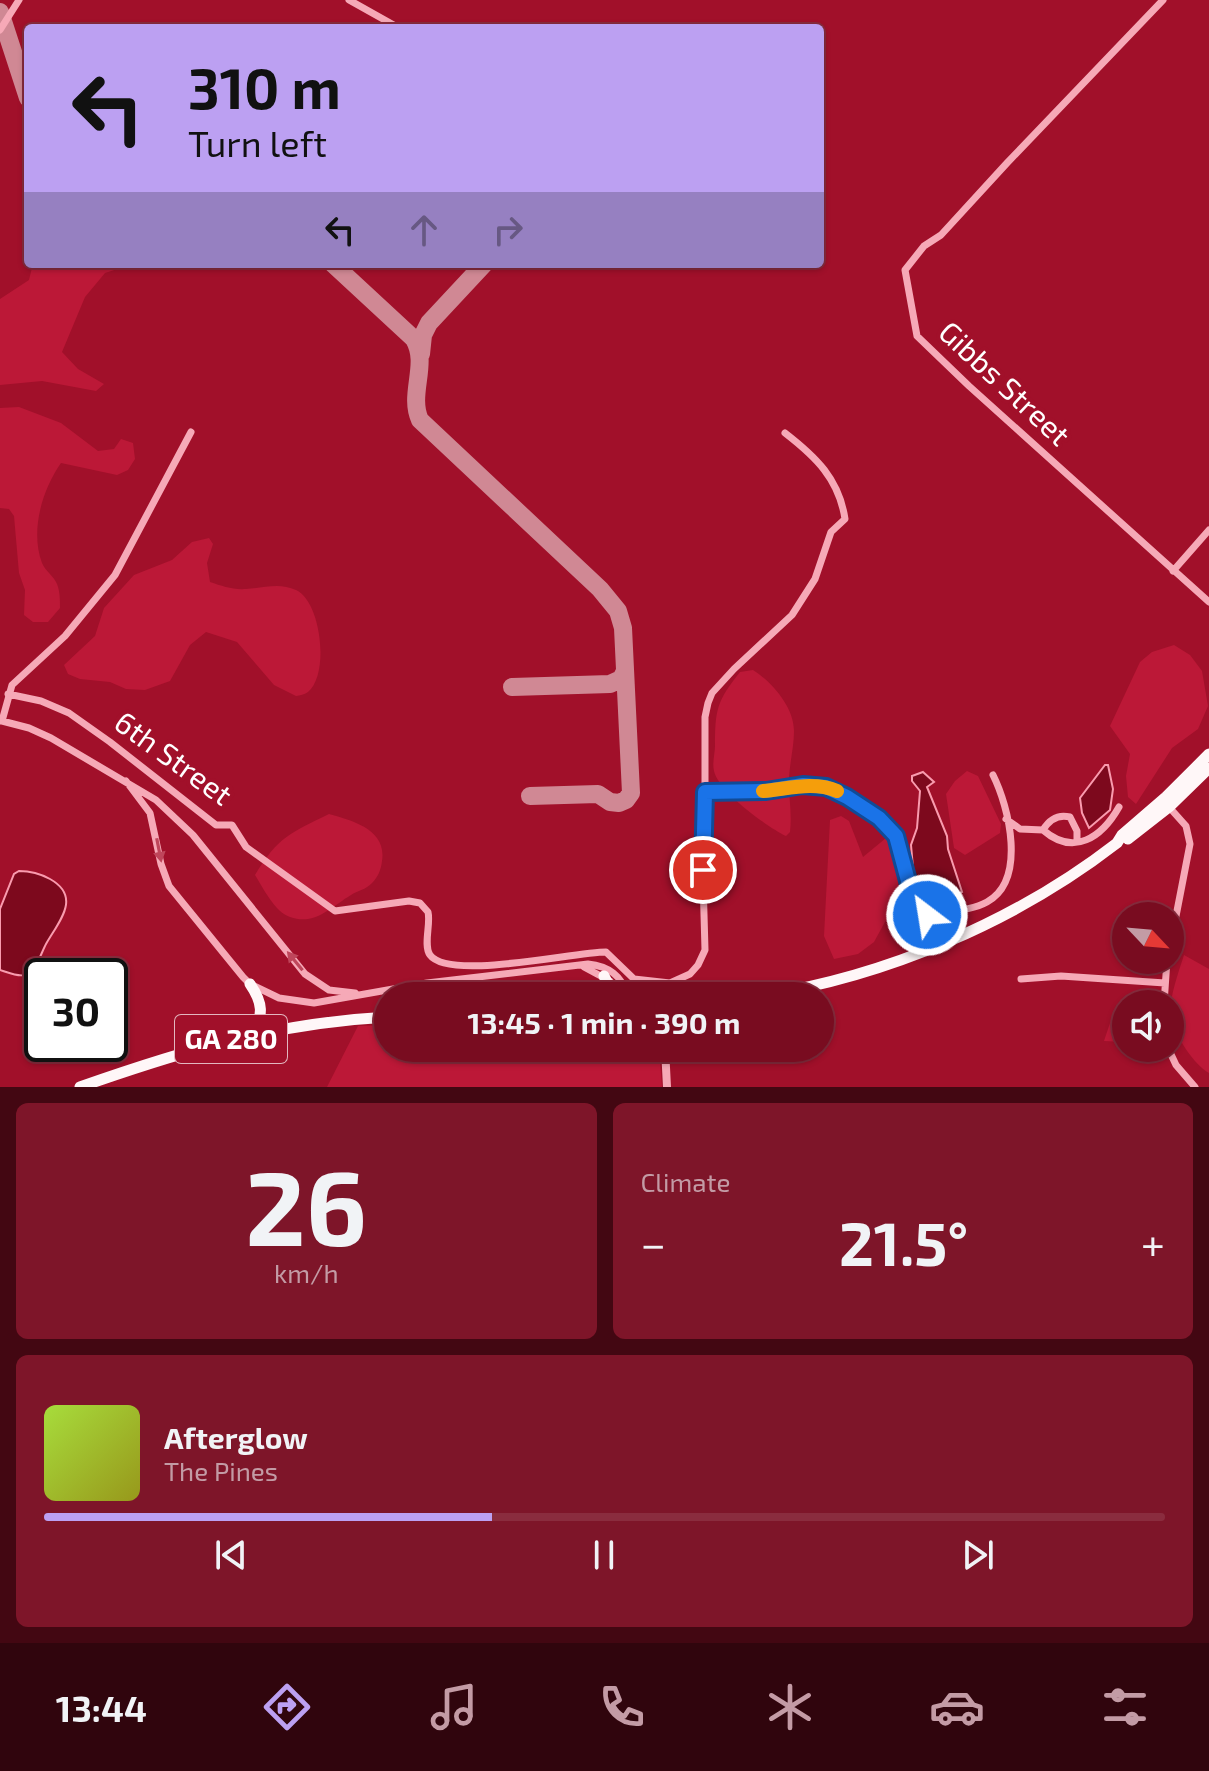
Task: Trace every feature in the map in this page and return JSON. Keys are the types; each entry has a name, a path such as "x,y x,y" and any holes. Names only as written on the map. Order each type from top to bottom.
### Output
{"main road":[{"path":"1167,802 1209,754"},
{"path":"827,982 938,944 1030,899 1117,843 1122,835 1181,795 1209,768"},
{"path":"604,976 607,982"},
{"path":"250,984 262,1011 252,1034"},
{"name":"GA 280","path":"80,1087 185,1051 252,1034 321,1022 374,1018"}],"street":[{"path":"0,30 19,0"},
{"path":"349,0 392,24"},
{"name":"Gibbs Street","path":"1163,0 941,235 924,246 905,270 917,336 1209,602"},
{"path":"191,432 115,575 73,628 46,656 18,678 8,694 1,721 43,734 156,800 193,835 305,974 329,990 362,993"},
{"path":"785,433 822,464 836,486 845,519 831,532 815,579 792,615 712,693 705,717 705,792 766,791 803,785 826,787 847,797 879,818 896,836 911,892 912,909 918,915 978,905 998,892 1012,862 1003,794 993,775"},
{"path":"1173,571 1209,530"},
{"name":"6th Street","path":"8,694 41,701 69,713 216,825 232,825 246,847 335,911 409,901 420,903 426,908 430,921 429,953 437,960 454,965 497,966 606,952 634,979 679,981 698,965 705,950 702,843 705,792"},
{"path":"126,781 150,813 169,886 250,984 279,998 306,1003 329,1002 362,993 593,965 617,976 619,982"},
{"path":"1181,795 1181,819"},
{"path":"1167,802 1188,832 1190,849 1179,902"},
{"path":"1006,819 1020,829 1043,830 1062,841 1077,842 1094,838 1111,821 1119,807"},
{"path":"1043,830 1053,819 1070,817 1077,831 1077,842"},
{"path":"582,966 611,982"},
{"path":"1165,990 1166,974"},
{"path":"1021,979 1061,976 1165,983"},
{"path":"666,1062 667,1087"},
{"path":"1175,1062 1195,1087"}],"shaded area":[{"path":"32,268 121,268 105,273 85,297 62,352 78,369 104,384 96,391 42,381 0,385 0,299 29,280"},
{"path":"19,407 61,423 98,451 114,449 121,439 133,443 135,459 128,470 117,475 61,463 48,486 40,511 37,538 42,563 58,587 60,608 48,622 33,622 24,615 25,590 19,573 14,516 9,509 0,508 0,408"},
{"path":"209,538 213,544 207,563 210,582 237,589 284,586 305,597 312,608 320,638 319,670 308,692 296,696 274,685 237,642 206,632 190,645 170,681 145,690 126,689 110,682 80,679 68,674 64,665 95,636 104,608 134,575 172,560 192,542"},
{"path":"1174,645 1190,655 1202,671 1208,706 1198,729 1172,748 1136,804 1128,797 1126,776 1130,754 1110,726 1140,662 1152,652"},
{"path":"753,670 781,696 793,722 789,782 791,825 786,836 734,798 714,771 719,706 740,672"},
{"path":"1108,765 1113,789 1110,810 1089,828 1080,798"},
{"path":"967,771 978,776 1001,824 1000,833 965,855 954,848 946,794"},
{"path":"923,772 934,782 927,787 947,836 962,892 946,900 936,897 924,901 920,899 914,879 911,845 917,828 920,791 912,776"},
{"path":"329,814 367,828 374,834 382,850 380,870 370,885 322,914 307,919 290,917 274,905 255,875 286,837"},
{"path":"841,816 849,821 863,857 886,838 894,852 899,875 898,898 874,942 858,954 834,959 824,936 830,820"},
{"path":"19,871 35,873 50,879 60,886 66,901 65,910 39,958 24,958 22,975 0,970 0,909 14,874"},
{"path":"1184,955 1209,969 1209,1073 1184,1045 1184,990 1174,990 1178,974 1184,974"},
{"path":"1112,1017 1112,1041 1104,1041"},
{"path":"374,1025 374,1062 660,1062 662,1087 327,1087 358,1026"}],"taxiway":[{"path":"0,12 24,86"},
{"path":"337,268 414,339 420,359 416,400 420,420 600,589 618,611 623,628 631,793 619,803 610,802 598,794 530,796"},
{"path":"421,354 423,335 429,323 480,268"},
{"path":"512,687 610,684 621,679 625,671"}],"slow traffic":[{"path":"763,791 803,785 837,791"}],"route":[{"path":"703,870 705,792 766,791 803,785 826,787 847,797 892,830 902,853 912,909 918,915 927,915"}]}
